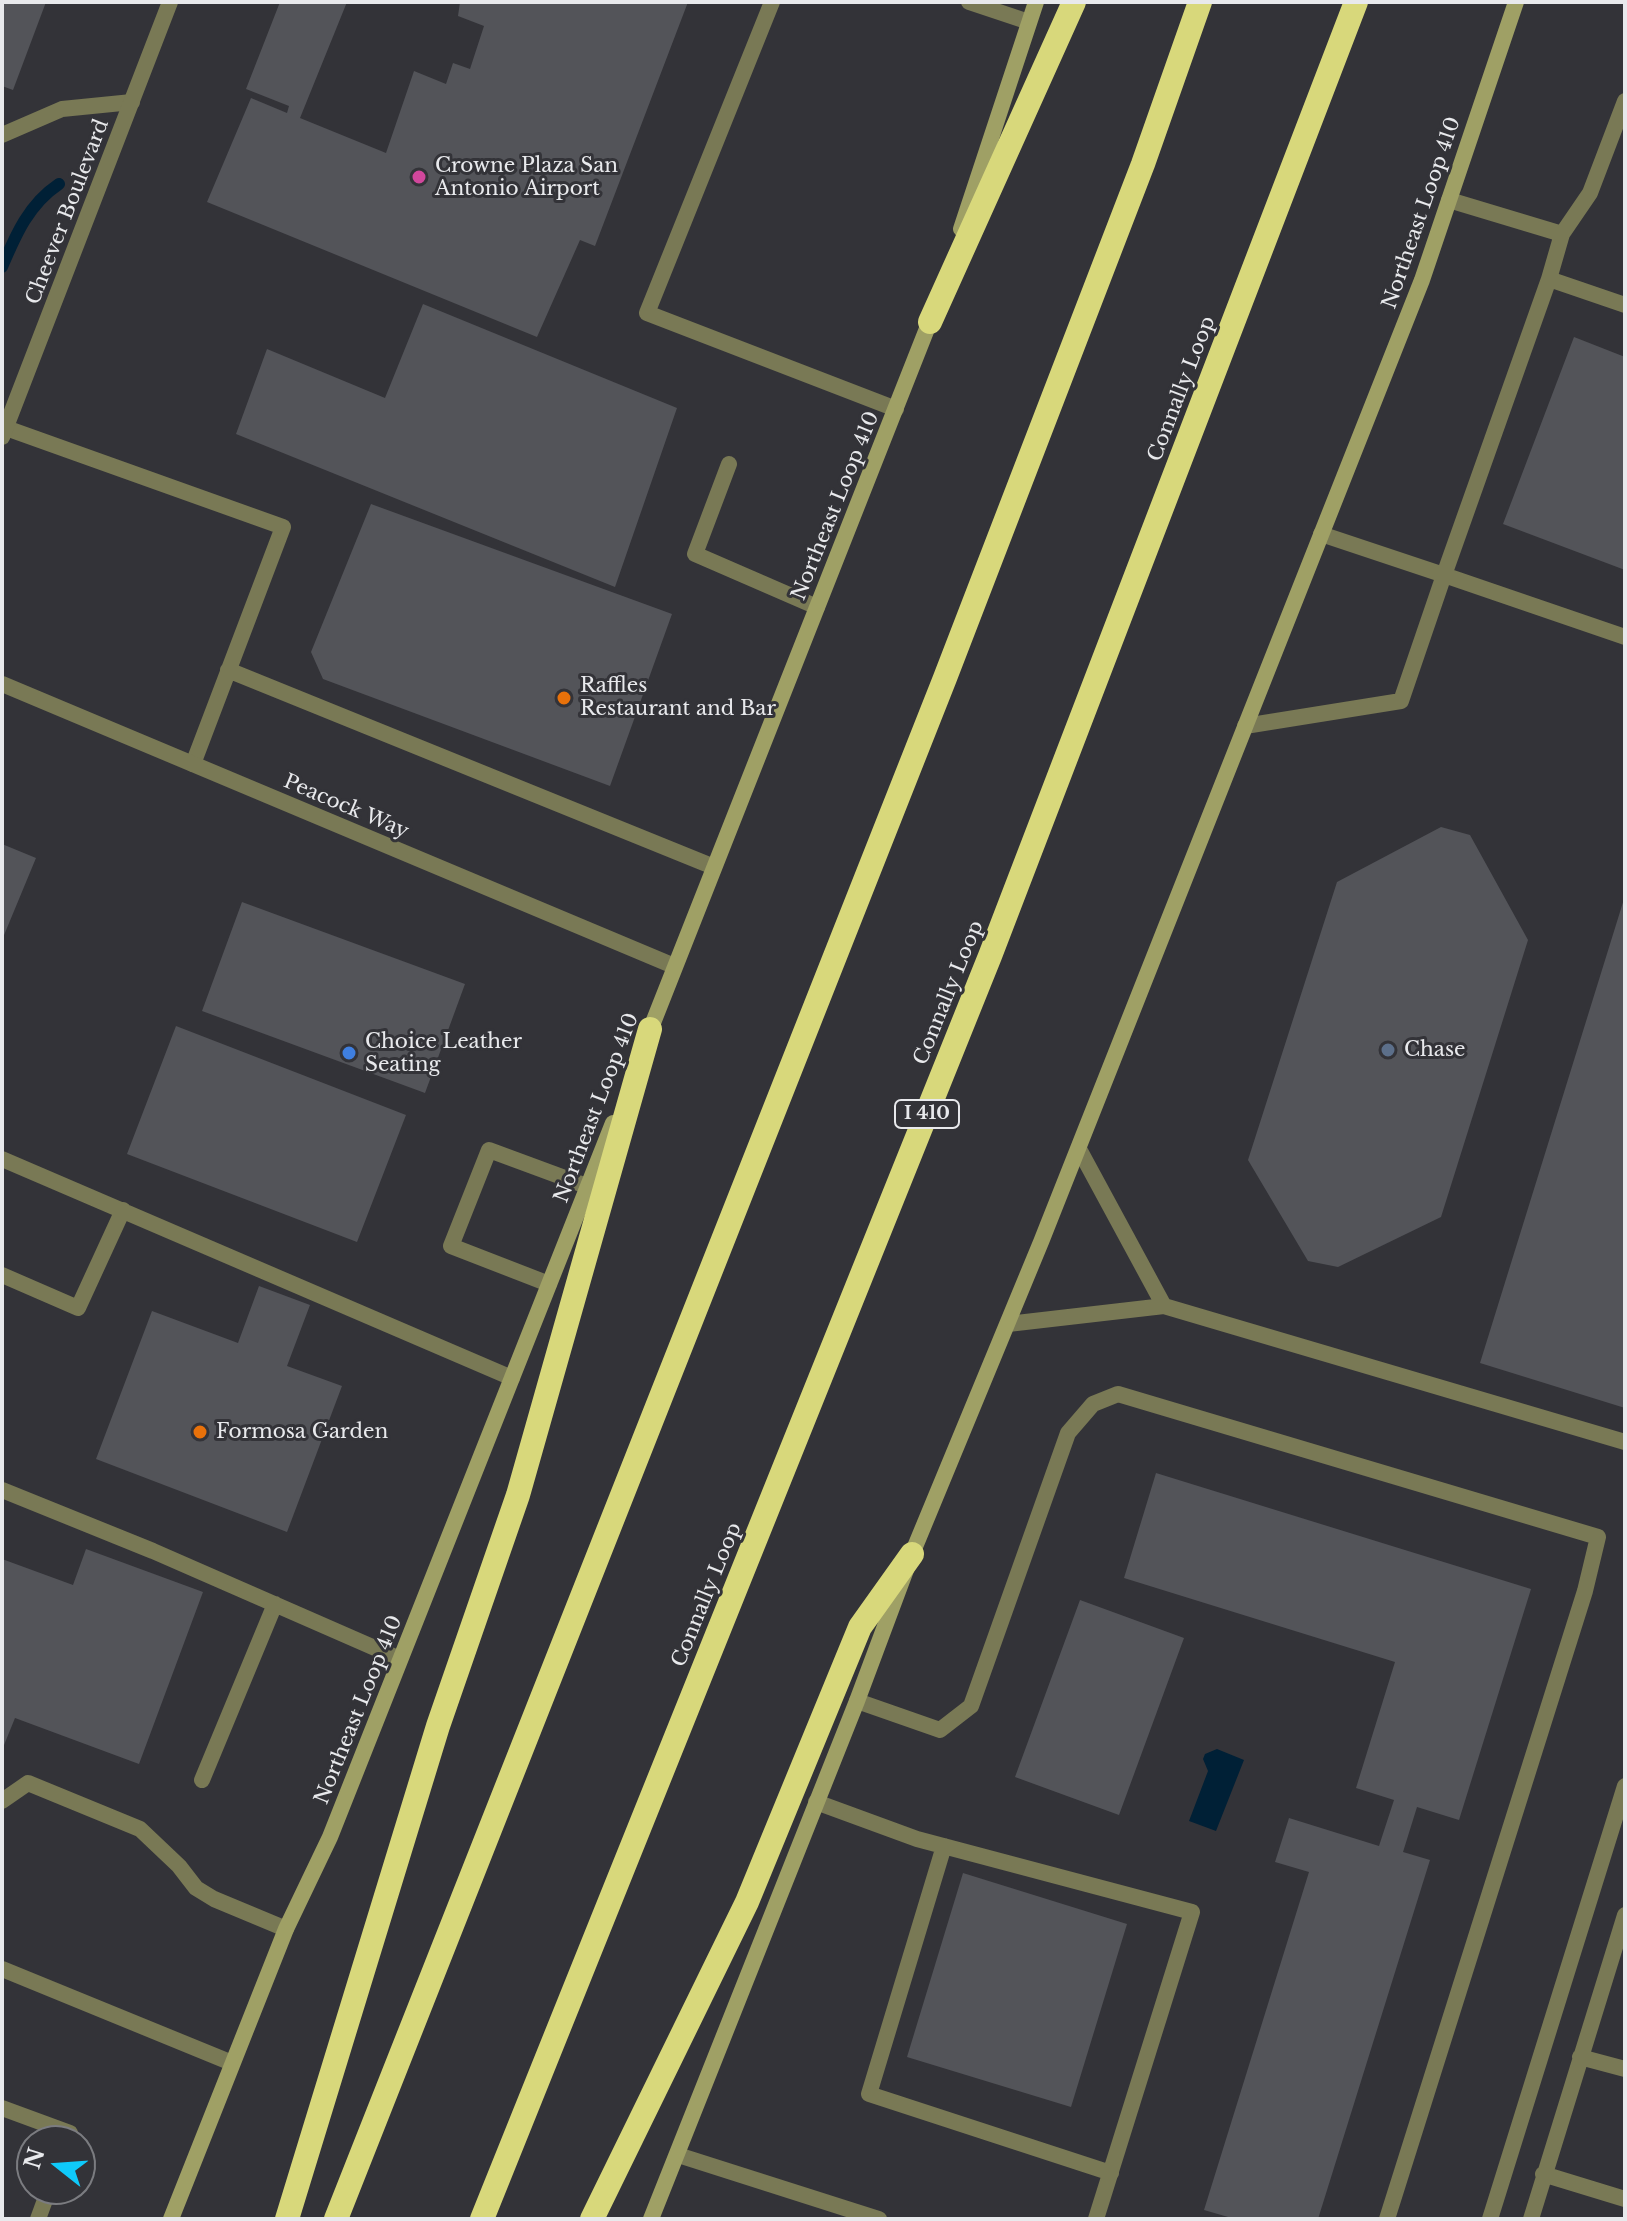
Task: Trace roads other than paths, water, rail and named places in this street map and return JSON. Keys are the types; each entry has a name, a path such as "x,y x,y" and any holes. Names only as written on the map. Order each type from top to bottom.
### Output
{"highway":[{"path":"930,322 1074,2"},
{"path":"336,2219 951,663 1143,164 1200,2"},
{"name":"Connally Loop","path":"482,2219 984,970 1356,2"},
{"path":"287,2219 438,1726 518,1495 597,1189 650,1029"},
{"path":"592,2219 747,1902 860,1627 912,1554"}],"main road":[{"name":"Northeast Loop 410","path":"650,1029 930,322 1036,2"},
{"name":"Northeast Loop 410","path":"651,2219 857,1701 912,1554 1079,1149 1422,280 1516,2"},
{"name":"Northeast Loop 410","path":"171,2219 286,1929 330,1837 549,1284 597,1189"}],"street":[{"name":"Cheever Boulevard","path":"4,432 170,2"},
{"path":"772,2 647,313 896,409"},
{"path":"969,2 1029,22"},
{"path":"1245,726 1401,701 1562,234 1590,193 1625,101"},
{"path":"2,135 62,109 132,102"},
{"path":"1449,200 1562,234"},
{"path":"1549,279 1625,305"},
{"path":"4,432 283,527 193,764"},
{"path":"729,464 695,554 817,607"},
{"path":"1321,534 1625,637"},
{"path":"228,670 714,867"},
{"name":"Peacock Way","path":"2,684 674,966"},
{"path":"1079,1149 1164,1306"},
{"path":"549,1284 451,1246 489,1150 597,1189"},
{"path":"2,1159 512,1378"},
{"path":"2,1275 78,1308 123,1210"},
{"path":"1008,1324 1164,1306 1625,1442"},
{"path":"857,1701 940,1730 971,1706 1068,1433 1093,1404 1118,1394 1598,1537 1585,1591 1387,2219"},
{"path":"2,1490 400,1659"},
{"path":"202,1780 275,1604"},
{"path":"2,1801 28,1783 140,1829 179,1866 196,1888 214,1899 286,1929"},
{"path":"1490,2219 1625,1786"},
{"path":"816,1802 917,1839 1192,1912 1096,2219"},
{"path":"944,1846 869,2094 1111,2173"},
{"path":"1531,2219 1625,1915"},
{"path":"2,1969 232,2063"},
{"path":"1580,2057 1625,2069"},
{"path":"2,2108 48,2125"},
{"path":"678,2155 879,2219"},
{"path":"1543,2174 1625,2199"}],"water":[{"path":"1217,1749 1244,1760 1216,1831 1189,1821 1208,1771 1203,1759 1205,1754"}],"waterway":[{"path":"2,267 31,210 59,184"}],"place":[{"name":"Crowne Plaza San Antonio Airport","path":"419,177"},
{"name":"Raffles Restaurant and Bar","path":"564,698"},
{"name":"Chase","path":"1388,1050"},
{"name":"Choice Leather Seating","path":"349,1053"},
{"name":"Formosa Garden","path":"200,1432"}]}
